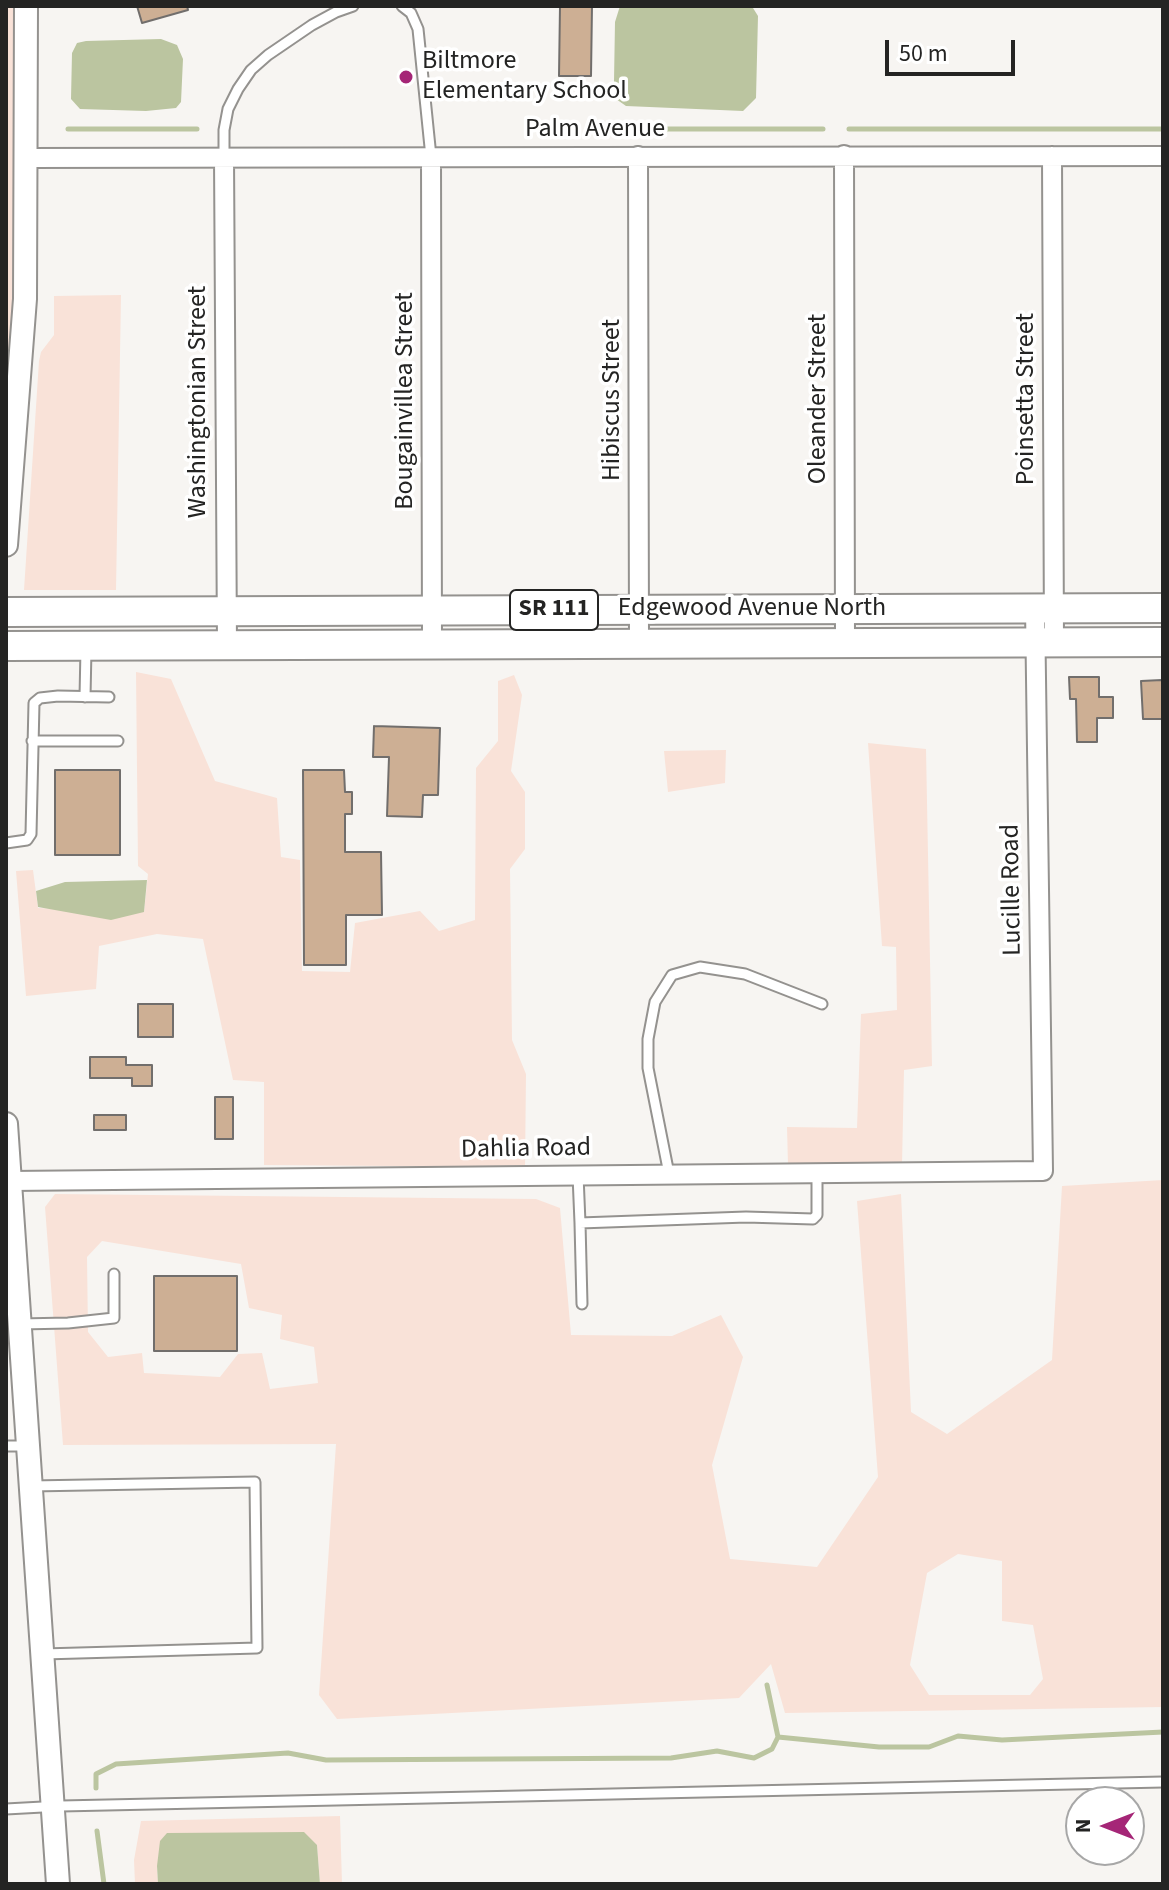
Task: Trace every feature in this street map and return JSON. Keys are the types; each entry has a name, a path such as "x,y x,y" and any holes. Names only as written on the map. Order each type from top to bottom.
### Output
{"main road":[{"name":"Edgewood Avenue North","path":"6,612 1163,608"},
{"name":"Edgewood Avenue North","path":"6,646 1163,642"}],"street":[{"path":"6,545 26,158 26,6"},
{"name":"Oleander Street","path":"844,155 845,643"},
{"name":"Hibiscus Street","path":"638,156 639,644"},
{"name":"Poinsetta Street","path":"1044,608 1052,156"},
{"name":"Palm Avenue","path":"26,158 1163,156"},
{"name":"Washingtonian Street","path":"224,157 227,646"},
{"name":"Bougainvillea Street","path":"431,157 432,645"},
{"name":"Lucille Road","path":"1043,1171 1039,839 1044,608"},
{"path":"6,1124 20,1324 17,1446 31,1486 58,1884"},
{"name":"Dahlia Road","path":"10,1181 1043,1171"}],"lane":[{"path":"224,157 228,109 251,70 312,25 353,6"},
{"path":"402,6 411,13 418,29 431,157"},
{"path":"85,697 86,646"},
{"path":"6,843 27,840 31,834 34,703 40,698 58,696 109,697"},
{"path":"32,741 118,741"},
{"path":"669,1174 648,1068 648,1039 655,1002 672,975 700,967 745,974 822,1004"},
{"path":"580,1223 746,1217 813,1219 817,1215 817,1173"},
{"path":"578,1175 582,1304"},
{"path":"20,1324 114,1318 114,1274"},
{"path":"31,1486 255,1482 257,1648 43,1654"},
{"path":"6,1809 1163,1782"}],"shaded area":[{"path":"6,6 15,6 16,302 6,457"},
{"path":"620,6 753,8 758,16 756,98 743,111 626,106 616,99 614,81 615,22"},
{"path":"161,39 177,45 183,59 181,102 176,108 146,111 80,109 71,99 72,53 77,43"},
{"path":"121,295 116,590 24,590 39,361 41,352 54,335 54,296"},
{"path":"136,672 171,679 215,781 277,798 281,857 300,860 302,971 350,972 355,923 420,911 439,931 475,920 476,768 498,741 498,681 514,675 522,695 511,771 525,792 525,849 510,869 512,1040 526,1074 525,1167 264,1165 264,1082 233,1080 203,939 157,934 99,946 96,989 26,996 16,871 33,870 38,908 144,912 148,874 138,866"},
{"path":"868,743 926,749 932,1066 904,1070 902,1165 788,1165 787,1127 857,1128 861,1014 897,1010 896,947 882,946"},
{"path":"726,750 725,783 668,792 664,751"},
{"path":"147,880 144,912 111,920 38,907 36,891 65,882"},
{"path":"1163,1180 1163,1707 785,1713 771,1664 739,1698 337,1719 319,1695 336,1444 63,1445 45,1207 55,1194 536,1199 560,1208 571,1335 672,1336 721,1315 743,1357 712,1465 730,1559 817,1567 878,1477 857,1201 901,1194 911,1412 947,1434 1052,1360 1062,1186","holes":["102,1241 241,1264 249,1308 282,1315 280,1339 314,1347 318,1383 270,1389 262,1353 238,1354 220,1377 144,1373 142,1353 108,1357 88,1332 87,1257","958,1554 1002,1561 1002,1621 1033,1625 1043,1679 1030,1695 929,1695 910,1665 927,1573"]},
{"path":"340,1816 342,1884 320,1884 317,1845 157,1866 158,1884 135,1884 134,1860 141,1821"},
{"path":"304,1832 317,1845 320,1884 158,1884 160,1841 167,1833"}],"building":[{"path":"137,6 187,6 188,10 142,23"},
{"path":"560,6 592,6 591,76 559,76"},
{"path":"1069,677 1099,677 1099,697 1113,697 1113,718 1097,718 1097,742 1077,742 1076,699 1070,699"},
{"path":"1162,680 1163,719 1143,719 1141,681"},
{"path":"374,726 440,728 438,795 423,795 422,817 387,816 389,757 373,757"},
{"path":"55,770 120,770 120,855 55,855"},
{"path":"303,770 344,770 345,792 352,792 352,814 345,814 345,852 381,852 382,915 346,915 346,965 304,965"},
{"path":"138,1004 173,1004 173,1037 138,1037"},
{"path":"90,1057 126,1057 126,1065 152,1065 152,1086 132,1086 132,1078 90,1078"},
{"path":"215,1097 233,1097 233,1139 215,1139"},
{"path":"94,1115 126,1115 126,1130 94,1130"},
{"path":"154,1276 237,1276 237,1351 154,1351"}],"waterway":[{"path":"68,129 197,129"},
{"path":"626,129 823,129"},
{"path":"849,129 1163,129"},
{"path":"767,1685 778,1737"},
{"path":"96,1788 96,1774 116,1764 288,1753 326,1760 671,1758 717,1751 754,1758 772,1749 778,1737 879,1747 929,1747 958,1736 1002,1740 1163,1732"},
{"path":"97,1831 104,1884"}],"place":[{"name":"Biltmore Elementary School","path":"406,77"}]}
